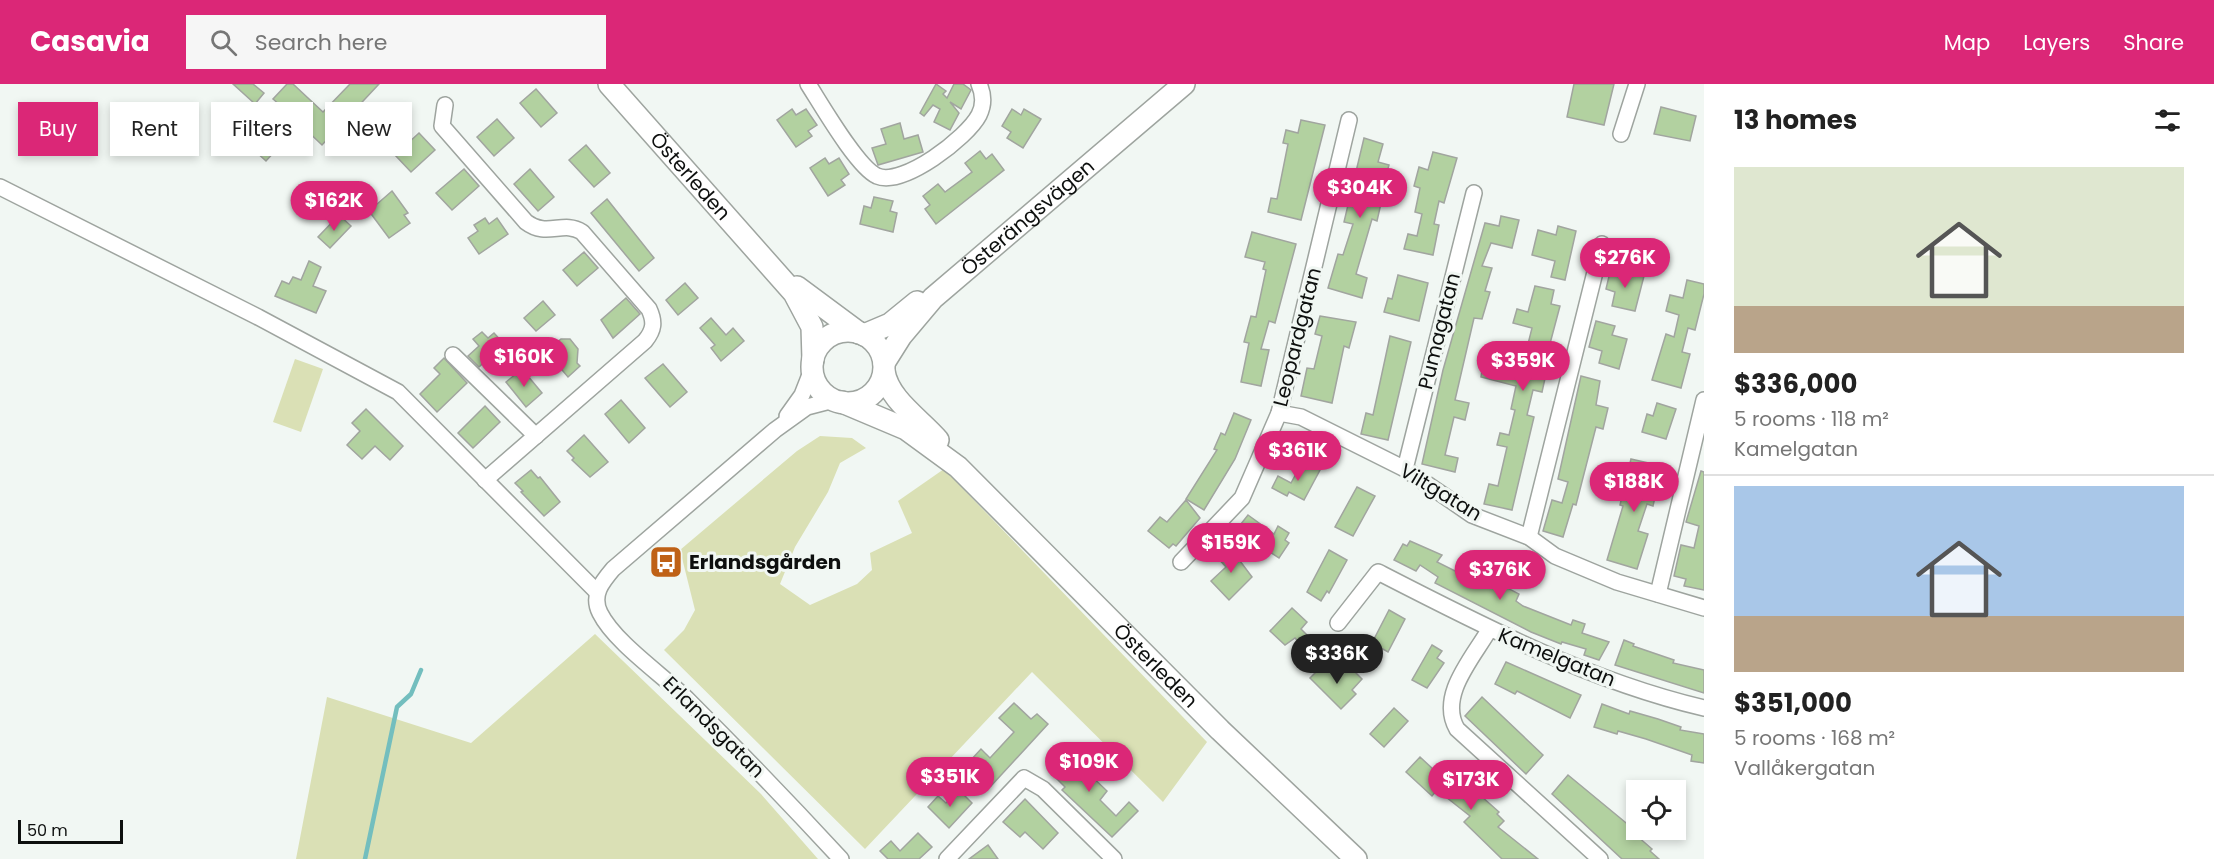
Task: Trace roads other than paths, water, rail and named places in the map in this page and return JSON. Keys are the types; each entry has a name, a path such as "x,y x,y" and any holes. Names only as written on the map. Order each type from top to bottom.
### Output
{"main road":[{"name":"Österleden","path":"609,84 774,267 826,311 879,349 885,379 895,395 928,429 958,467 1211,721 1356,859"},
{"name":"Österängsvägen","path":"861,334 890,324 1173,84"},
{"name":"Österängsvägen","path":"884,367 901,336 933,298 1184,84"},
{"name":"Österleden","path":"774,267 808,318 813,335 813,364 820,389 838,401 906,429 958,467"},
{"path":"813,364 818,348 827,338 843,332 861,334"},
{"path":"838,401 855,402 872,393 880,383 884,367"}],"street":[{"path":"808,84 869,171 875,175 892,178 913,171 970,127 982,106 980,84"},
{"path":"1621,134 1637,84"},
{"path":"445,105 442,126 526,222 538,230 569,227 582,232 649,309 654,320 650,335 645,341 485,480"},
{"name":"Leopardgatan","path":"1181,562 1242,498 1279,413 1349,120"},
{"path":"0,187 258,316 398,392 597,592 613,569 775,430 807,407 838,401"},
{"name":"Pumagatan","path":"1405,469 1474,193"},
{"path":"1529,537 1602,244"},
{"path":"453,355 536,436"},
{"path":"775,430 802,395 813,364"},
{"path":"1658,594 1704,400"},
{"name":"Viltgatan","path":"1279,413 1301,417 1405,469 1472,515 1529,537 1555,556 1617,582 1704,608"},
{"name":"Kamelgatan","path":"1338,623 1378,572 1489,630 1594,674 1670,700 1704,708"},
{"name":"Erlandsgatan","path":"597,592 596,602 600,614 613,631 687,699 791,804 841,859"},
{"path":"1489,630 1451,696 1452,719 1457,729 1600,859"},
{"path":"948,859 1024,778 1043,789 1114,859"}],"waterway":[{"path":"365,859 397,707 411,694 421,670"}],"place":[{"name":"Erlandsgården","path":"666,562"}]}
